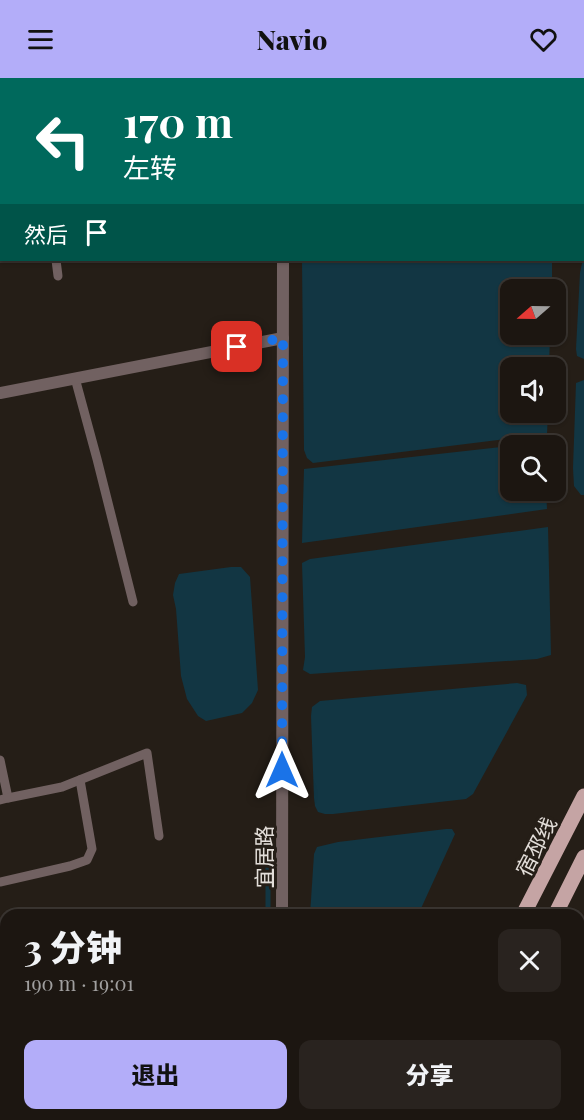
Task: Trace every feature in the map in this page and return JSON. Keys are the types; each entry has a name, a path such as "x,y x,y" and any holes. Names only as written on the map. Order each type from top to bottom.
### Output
{"main road":[{"name":"宿邳线","path":"526,909 584,796"},
{"path":"558,909 584,857"}],"street":[{"name":"宜居路","path":"282,909 284,261"},
{"path":"0,393 283,338"}],"lane":[{"path":"56,261 58,276"},
{"path":"75,378 133,602"},
{"path":"0,760 4,799 62,787 147,753 159,836"},
{"path":"0,882 87,860 92,849 80,780"}],"water":[{"path":"302,261 552,261 552,279 500,279 500,345 550,345 549,357 500,357 500,423 548,423 547,434 500,435 500,440 313,463 307,458 304,450"},
{"path":"584,262 584,359 577,356 576,349 580,273"},
{"path":"584,380 584,495 581,495 574,486 573,468 576,383"},
{"path":"500,447 500,501 547,501 547,509 302,543 304,469"},
{"path":"548,527 551,655 537,659 310,674 303,670 305,657 302,563 310,559"},
{"path":"241,567 250,577 258,690 252,703 242,713 206,721 198,716 187,699 181,676 173,595 179,574"},
{"path":"517,683 526,685 527,695 473,794 466,799 333,814 318,812 314,798 311,716 312,707 320,701"},
{"path":"446,829 452,829 455,834 421,909 310,909 314,854 317,847 338,842"}],"waterway":[{"path":"268,847 268,909"}],"route":[{"path":"237,347 283,338 282,770"}]}
